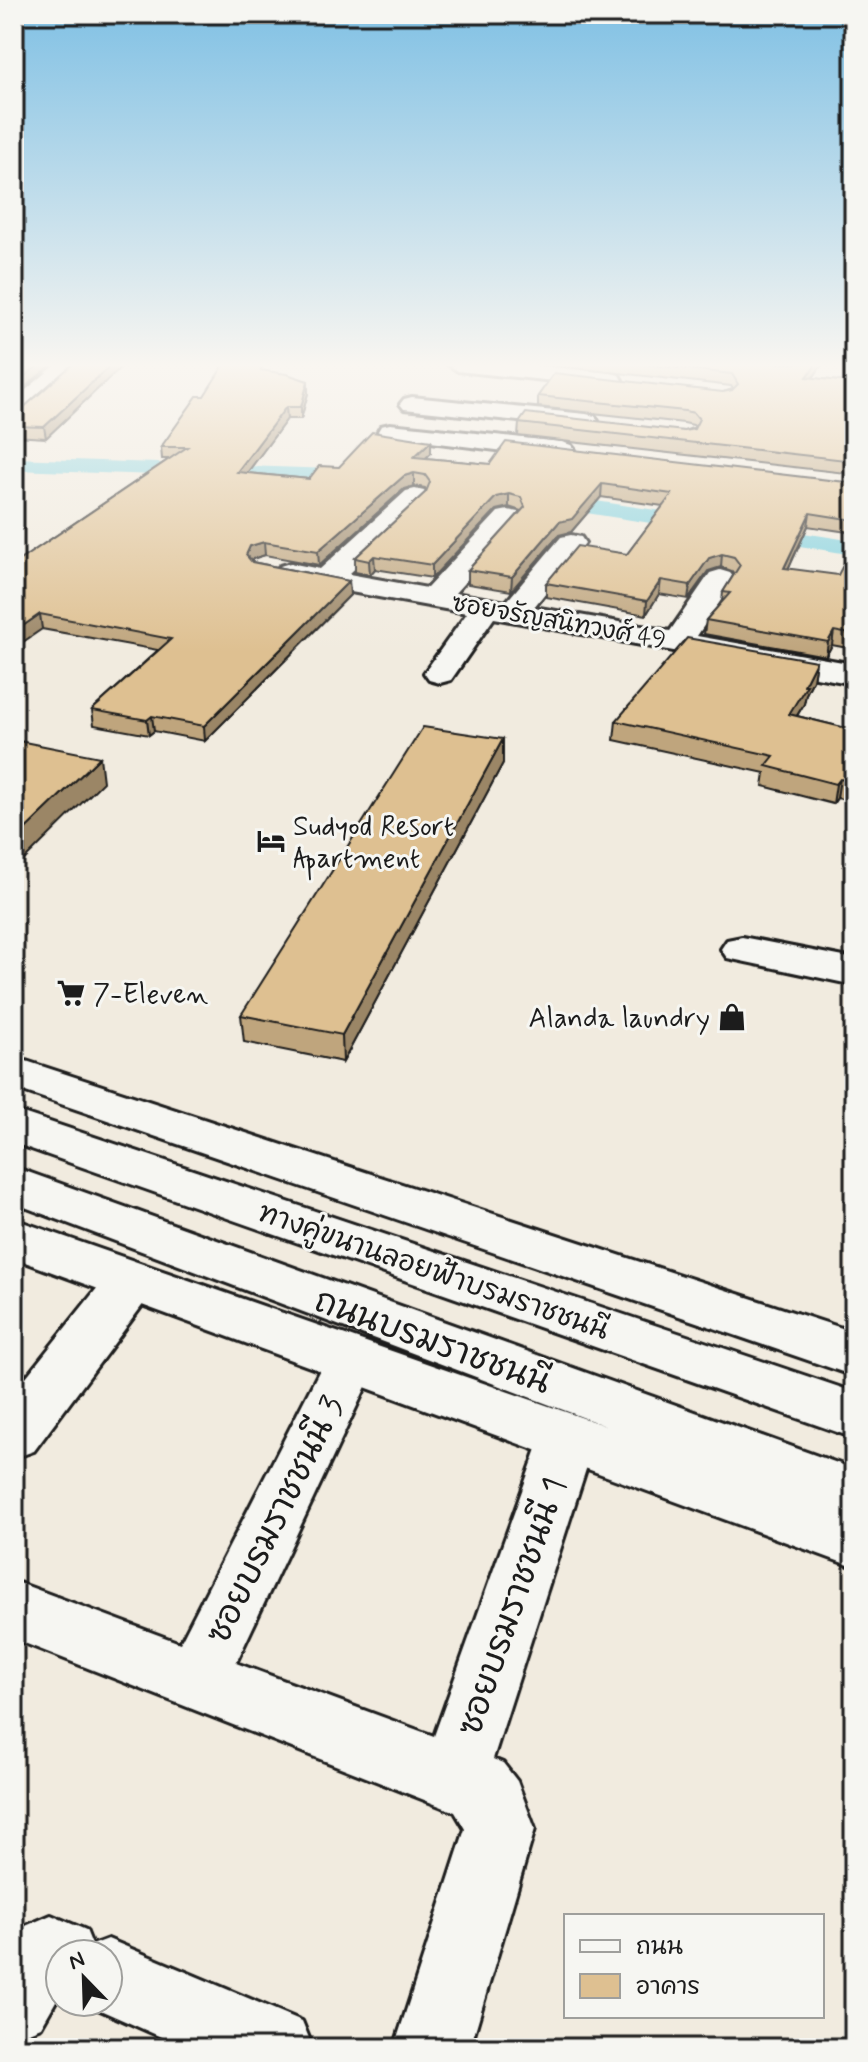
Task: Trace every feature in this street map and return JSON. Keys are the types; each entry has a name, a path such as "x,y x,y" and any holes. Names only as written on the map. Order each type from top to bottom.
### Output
{"street":[{"path":"326,579 415,497"},
{"path":"420,603 508,518"},
{"path":"440,673 500,610 571,543"},
{"name":"ซอยจรัญสนิทวงศ์ 49","path":"264,567 420,603 500,610 854,674"},
{"path":"678,642 720,579"},
{"path":"742,949 854,972"},
{"path":"14,1072 854,1354"},
{"path":"14,1114 348,1222 854,1397"},
{"name":"ทางคู่ขนานลอยฟ้าบรมราชชนนี","path":"14,1126 854,1415"},
{"name":"ทางคู่ขนานลอยฟ้าบรมราชชนนี","path":"14,1169 854,1470"},
{"name":"ถนนบรมราชชนนี","path":"14,1184 301,1292 842,1519"},
{"name":"ถนนบรมราชชนนี","path":"14,1238 567,1438 842,1519"},
{"path":"14,1434 132,1281"},
{"name":"ซอยบรมราชชนนี 3","path":"196,1678 351,1361"},
{"name":"ซอยบรมราชชนนี 1","path":"454,1775 567,1438"},
{"path":"14,1610 479,1787 493,1805 500,1829 432,2048"},
{"path":"14,2000 44,1955"},
{"path":"124,1983 275,2048"}],"building":[{"path":"169,459 247,459 237,472 309,479 319,466 339,467 346,459 438,459 490,464 493,459 652,459 854,483 854,520 810,513 784,568 838,575 854,544 854,625 850,634 834,631 828,642 706,620 730,593 723,592 740,565 734,557 722,554 709,558 690,585 661,580 647,601 546,583 577,546 627,554 672,494 602,484 572,519 559,522 512,577 468,570 525,507 521,497 509,494 496,497 432,565 374,556 369,561 355,558 426,492 430,482 425,475 414,473 404,476 318,551 264,542 250,546 246,555 252,562 349,581 204,726 152,716 147,720 92,710 171,639 40,614 14,632 14,564"},
{"path":"687,638 816,661 804,685 807,685 789,714 854,730 854,782 840,779 836,784 766,766 774,756 616,721"},
{"path":"423,727 503,739 342,1035 241,1015"},
{"path":"14,740 100,757 14,840"}],"waterway":[{"path":"14,464 362,476"},
{"path":"543,500 702,524"},
{"path":"753,532 854,548"}],"place":[{"name":"Sudyod Resort Apartment","path":"271,841"},
{"name":"7-Eleven","path":"71,993"},
{"name":"Alanda laundry","path":"732,1017"}]}
